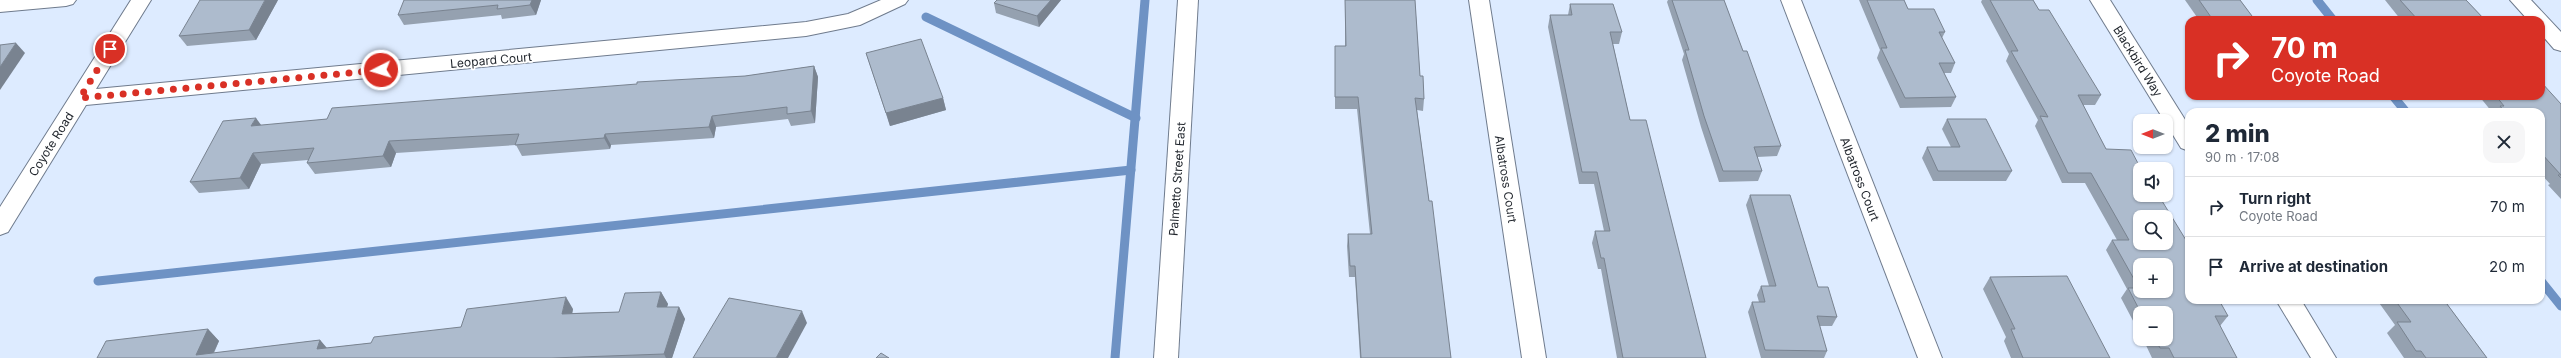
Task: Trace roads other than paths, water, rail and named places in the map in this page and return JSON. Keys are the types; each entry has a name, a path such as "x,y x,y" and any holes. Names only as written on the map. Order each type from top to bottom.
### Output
{"street":[{"path":"0,6 66,0"},
{"name":"Coyote Road","path":"0,225 141,0"},
{"name":"Leopard Court","path":"80,98 806,29 853,20 898,0"},
{"name":"Palmetto Street East","path":"1166,358 1188,0"},
{"name":"Albatross Court","path":"1478,0 1534,358"},
{"name":"Albatross Court","path":"1790,0 1930,358"},
{"name":"Blackbird Way","path":"2100,0 2185,137"},
{"path":"2520,0 2535,16"},
{"path":"2545,26 2561,44"},
{"path":"2290,304 2324,358"}],"waterway":[{"path":"1135,118 1145,0"},
{"path":"2317,0 2330,16"},
{"path":"926,17 1135,118"},
{"path":"2396,100 2403,108"},
{"path":"1131,170 1135,118"},
{"path":"98,281 1131,170"},
{"path":"1115,358 1131,170"},
{"path":"2545,286 2561,306"}]}
